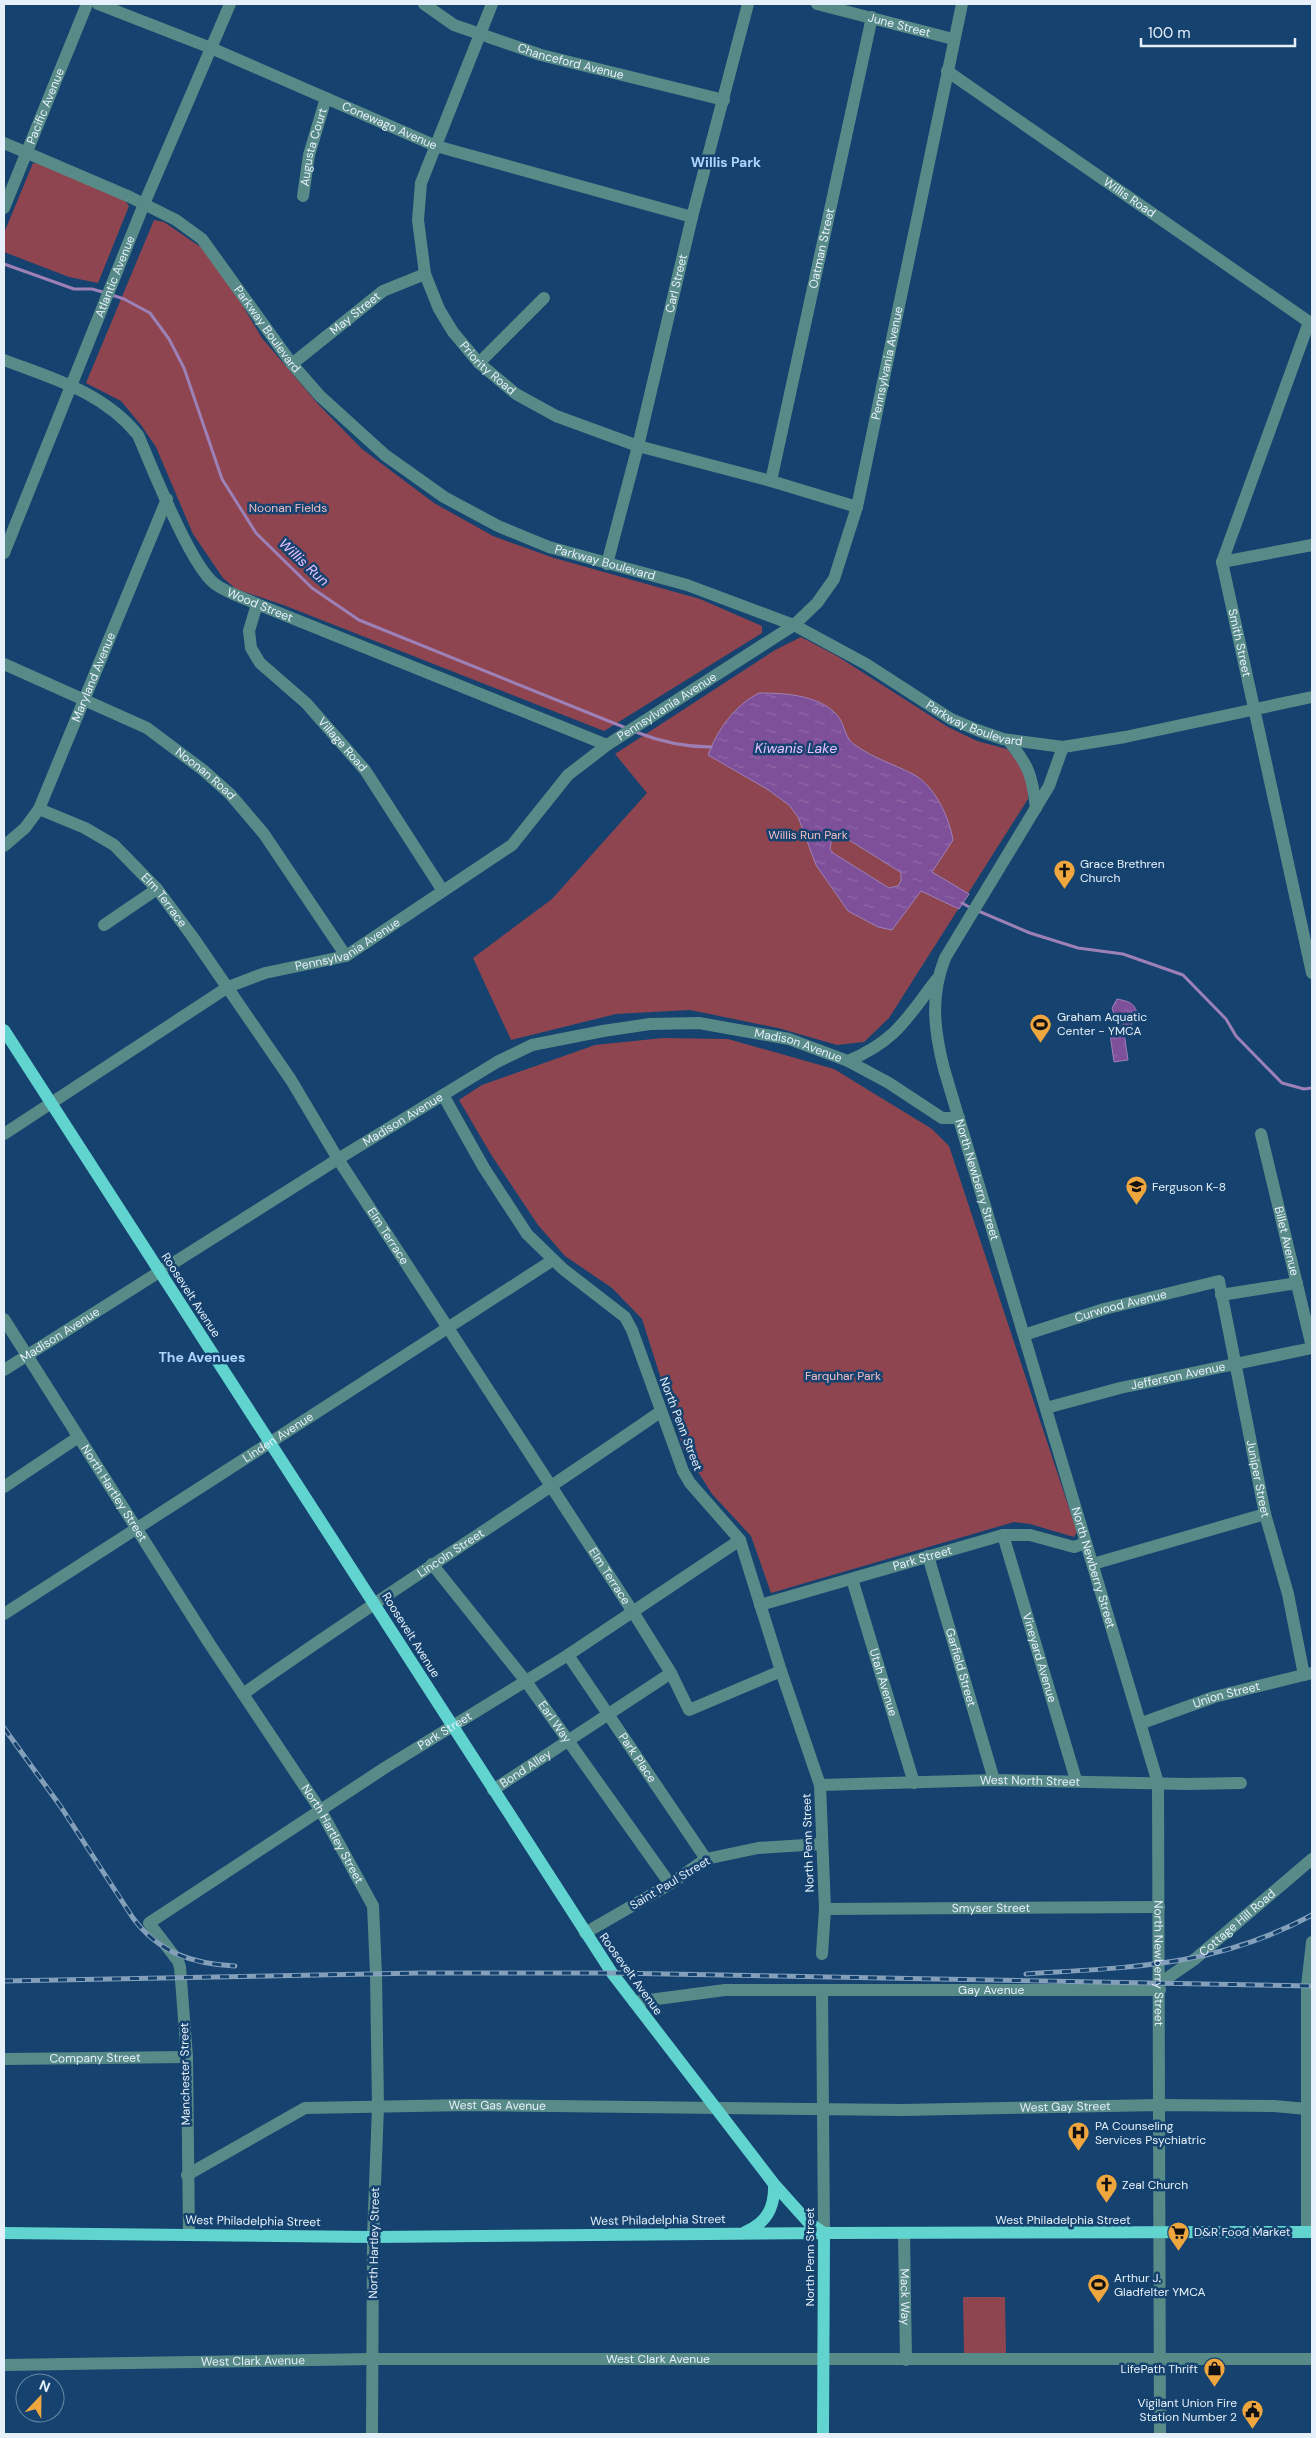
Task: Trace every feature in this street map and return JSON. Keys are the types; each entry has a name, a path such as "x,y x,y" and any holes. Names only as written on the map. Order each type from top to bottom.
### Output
{"main road":[{"name":"Roosevelt Avenue","path":"4,1030 585,1933 634,2002 774,2184 809,2223 824,2233"},
{"path":"742,2233 755,2228 767,2217 772,2208 774,2184"},
{"name":"West Philadelphia Street","path":"4,2233 373,2237 742,2233 1160,2234 1310,2232"},
{"name":"North Penn Street","path":"823,2434 824,2233"}],"street":[{"name":"Pacific Avenue","path":"4,208 87,4"},
{"name":"Conewago Avenue","path":"98,4 211,48 436,146 692,217"},
{"name":"Atlantic Avenue","path":"4,553 144,204 230,4"},
{"name":"Chanceford Avenue","path":"424,4 454,25 541,55 724,100"},
{"name":"Priority Road","path":"492,4 421,183 418,220 425,274 439,308 453,332 479,363 516,394 556,416 638,446 771,481 857,507"},
{"name":"Carl Street","path":"607,564 638,446 692,217 748,4"},
{"name":"June Street","path":"817,4 953,38"},
{"name":"Pennsylvania Avenue","path":"4,1134 50,1102 120,1059 228,987 265,973 346,956 512,846 568,774 612,741 794,626 817,603 834,579 857,507 953,38 962,4"},
{"name":"Oatman Street","path":"771,481 872,17"},
{"name":"Willis Road","path":"947,71 1311,323"},
{"name":"Augusta Court","path":"303,196 309,155 326,98"},
{"name":"Parkway Boulevard","path":"4,143 144,204 176,220 202,239 223,265 292,364 326,403 358,433 424,484 473,513 516,534 549,547 687,586 794,626 866,664 951,719 1008,740 1063,747 1125,737 1312,697"},
{"name":"May Street","path":"292,364 383,290 425,274"},
{"path":"479,363 544,298"},
{"path":"1222,562 1311,323"},
{"name":"Wood Street","path":"4,360 72,386 108,404 127,422 138,435 187,542 202,569 215,584 257,604 612,741"},
{"name":"Maryland Avenue","path":"4,846 24,828 39,810 167,498"},
{"path":"1222,562 1312,545"},
{"name":"Smith Street","path":"1222,562 1312,973"},
{"name":"Village Road","path":"257,604 249,632 251,648 260,663 306,703 365,770 443,892"},
{"name":"Noonan Road","path":"4,664 147,728 203,770 230,794 264,834 346,956"},
{"path":"1008,740 1019,753 1032,776 1036,808"},
{"name":"North Newberry Street","path":"1063,747 1049,786 945,958 937,979 934,1023 937,1042 959,1118 1092,1564 1142,1724 1158,1783 1160,2434"},
{"name":"Elm Terrace","path":"39,810 85,828 114,845 158,889 228,987 290,1080 338,1159 633,1612 671,1673 689,1710 781,1671"},
{"path":"104,924 158,889"},
{"name":"Madison Avenue","path":"848,1062 872,1051 894,1034 937,979"},
{"name":"Madison Avenue","path":"4,1370 338,1159 497,1062 532,1046 603,1031 650,1024 699,1023 789,1039 848,1062 889,1083 942,1118 959,1118"},
{"name":"North Penn Street","path":"443,1095 484,1168 527,1234 552,1260 624,1317 632,1330 660,1412 683,1471 690,1483 740,1540 781,1671 820,1785 825,1909 822,1954"},
{"name":"Billet Avenue","path":"1261,1134 1312,1347"},
{"name":"Linden Avenue","path":"4,1614 268,1442 355,1390 448,1326 552,1260"},
{"name":"Curwood Avenue","path":"1024,1335 1104,1309 1219,1281"},
{"name":"Juniper Street","path":"1219,1281 1265,1514 1308,1674"},
{"path":"1221,1295 1297,1283"},
{"name":"North Hartley Street","path":"4,1319 25,1356 135,1529 321,1811 373,1906 378,2106 373,2237 372,2434"},
{"name":"Jefferson Avenue","path":"1046,1408 1120,1388 1312,1347"},
{"name":"Lincoln Street","path":"243,1694 432,1564 551,1488 660,1412"},
{"path":"4,1487 77,1438"},
{"path":"1092,1564 1265,1514"},
{"name":"Park Street","path":"760,1605 1003,1535 1030,1535 1074,1547 1086,1543"},
{"name":"Vineyard Avenue","path":"1003,1535 1076,1780"},
{"name":"Park Street","path":"149,1923 452,1725 568,1655 740,1540"},
{"name":"Garfield Street","path":"928,1556 994,1780"},
{"name":"Earl Way","path":"432,1564 525,1680 567,1742 670,1884"},
{"name":"Utah Avenue","path":"852,1579 914,1784"},
{"name":"Park Place","path":"568,1655 706,1858"},
{"name":"Bond Alley","path":"492,1790 671,1673"},
{"name":"Union Street","path":"1142,1724 1214,1698 1308,1674"},
{"name":"West North Street","path":"820,1785 914,1784 994,1780 1241,1783"},
{"name":"Saint Paul Street","path":"585,1933 670,1884 706,1858 758,1848 821,1844"},
{"name":"Cottage Hill Road","path":"1160,1986 1195,1959 1312,1859"},
{"name":"Smyser Street","path":"825,1909 1159,1907"},
{"name":"Manchester Street","path":"149,1923 178,1961 180,1967 187,2057 188,2234"},
{"path":"1310,2232 1307,1986 1312,1942"},
{"name":"Gay Avenue","path":"634,2002 725,1990 1160,1986"},
{"name":"North Penn Street","path":"822,1990 824,2233"},
{"name":"Company Street","path":"4,2059 187,2057"},
{"name":"West Gas Avenue","path":"188,2175 305,2108 468,2105 823,2108"},
{"name":"West Gay Street","path":"823,2108 902,2110 1160,2105 1308,2108"},
{"name":"Mack Way","path":"904,2233 906,2360"},
{"name":"West Clark Avenue","path":"4,2365 372,2359 1160,2360 1312,2358"}],"green space":[{"path":"33,163 40,164 123,198 129,206 98,283 69,277 4,252 4,233"},
{"name":"Noonan Fields","path":"154,220 164,222 202,248 229,283 262,338 318,404 362,449 434,503 493,536 554,558 700,599 762,626 762,633 604,731 286,606 236,589 223,578 193,534 156,447 141,425 121,401 86,383"},
{"name":"Willis Run Park","path":"801,637 837,656 948,727 977,741 1007,749 1027,772 1028,799 889,1018 864,1042 837,1045 778,1028 690,1010 616,1014 511,1040 473,958 552,899 647,793 615,754 775,650"},
{"name":"Farquhar Park","path":"663,1038 728,1039 834,1069 932,1129 949,1146 1077,1532 1074,1537 1030,1524 1014,1522 771,1593 751,1536 712,1494 683,1448 642,1319 612,1288 565,1256 538,1225 492,1156 459,1100 482,1085 595,1045"},
{"path":"963,2297 1005,2297 1006,2354 964,2354"}],"water":[{"name":"Kiwanis Lake","path":"759,693 792,695 814,700 833,711 840,719 852,743 869,754 913,774 928,786 940,803 953,840 932,872 969,894 959,909 921,891 892,930 878,927 848,911 816,865 798,817 789,805 767,789 708,755 722,727 735,711","holes":["841,835 901,873 901,881 898,886 889,888 833,853 830,849 831,842"]},
{"path":"1117,999 1132,1004 1138,1017 1124,1033 1128,1060 1114,1062 1109,1027 1123,1025 1125,1020 1122,1016 1115,1017 1112,1008"}],"waterway":[{"name":"Willis Run","path":"4,264 74,289 92,289 106,293"},
{"name":"Willis Run","path":"112,295 124,299 150,313 169,339 184,368 222,479 256,533 312,588 359,620 626,728"},
{"name":"Willis Run","path":"636,732 654,739 673,743 711,747"},
{"path":"962,903 971,908"},
{"path":"976,910 1030,933 1078,948 1123,954 1183,975 1226,1019 1236,1036 1282,1083 1304,1089 1312,1088"}],"railway":[{"path":"4,1728 61,1807 133,1918 143,1930 154,1940 178,1954 205,1963 235,1966"},
{"path":"1026,1974 1138,1966 1207,1955 1242,1945 1312,1915"},
{"path":"4,1981 420,1973 612,1973 1312,1986"}],"place":[{"name":"Grace Brethren Church","path":"1064,890"},
{"name":"Graham Aquatic Center - YMCA","path":"1041,1043"},
{"name":"Ferguson K-8","path":"1136,1206"},
{"name":"PA Counseling Services Psychiatric","path":"1079,2152"},
{"name":"Zeal Church","path":"1106,2204"},
{"name":"D&R Food Market","path":"1178,2251"},
{"name":"Arthur J. Gladfelter YMCA","path":"1098,2304"},
{"name":"LifePath Thrift","path":"1214,2388"},
{"name":"Vigilant Union Fire Station Number 2","path":"1253,2429"}],"district":[{"name":"Willis Park","path":"726,162"},
{"name":"The Avenues","path":"202,1357"}]}
